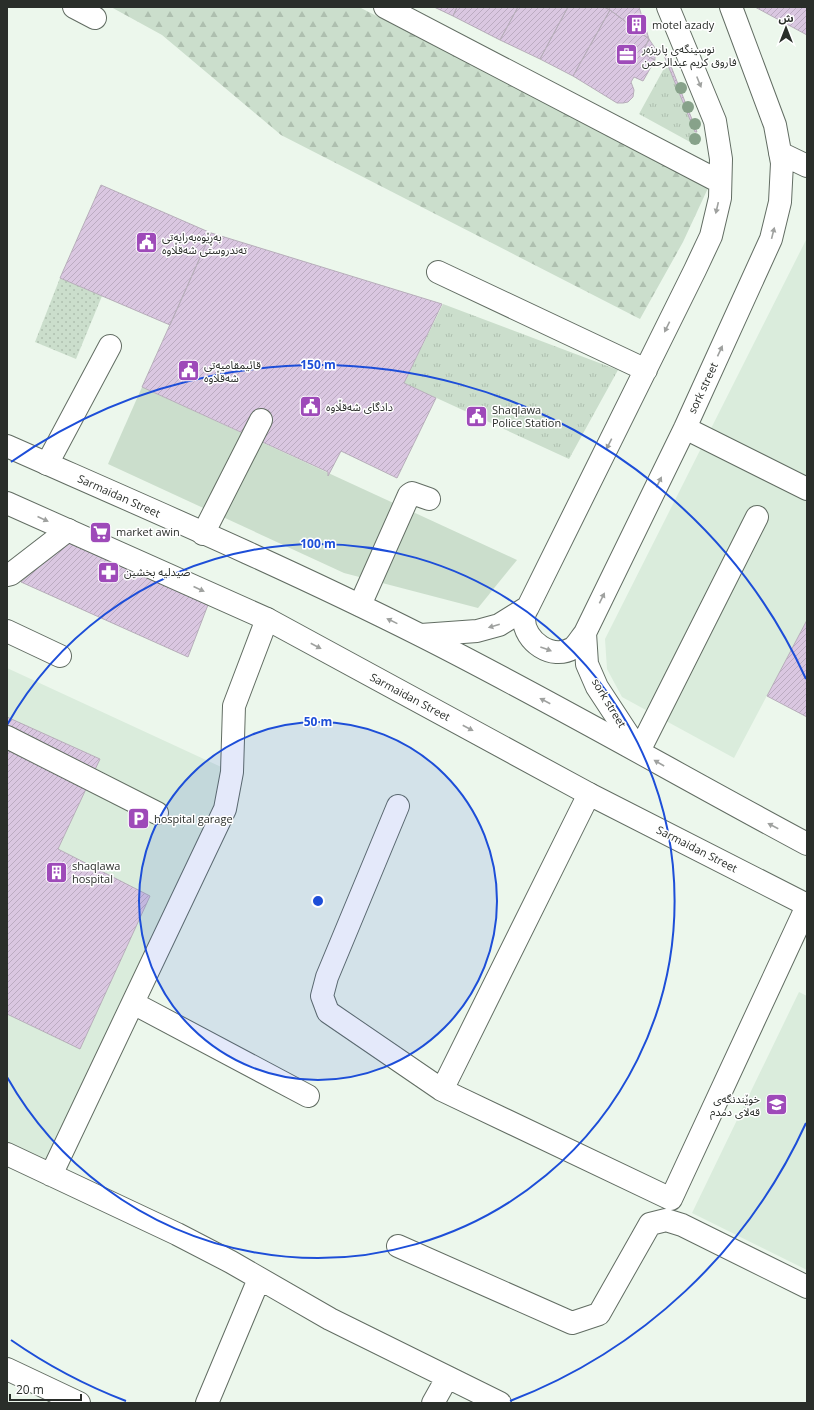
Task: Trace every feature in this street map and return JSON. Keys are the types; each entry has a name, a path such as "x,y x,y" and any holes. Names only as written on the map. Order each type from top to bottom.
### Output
{"street":[{"path":"74,7 95,18"},
{"path":"385,7 720,182"},
{"path":"585,633 574,647 564,651 552,651 541,647 532,640 526,632 524,618 528,607 711,236 720,198 721,159 714,121 668,7"},
{"name":"sork street","path":"639,751 596,687 587,664 585,633 685,428 771,239 780,202 782,163 775,125 731,7"},
{"path":"780,153 807,166"},
{"path":"438,272 646,370"},
{"path":"47,464 110,346"},
{"path":"203,534 262,420"},
{"path":"685,428 807,489"},
{"name":"Sarmaidan Street","path":"7,446 360,605 421,635 639,751 714,794 807,844"},
{"path":"360,605 409,495 415,493 430,499"},
{"name":"Sarmaidan Street","path":"7,503 267,619 589,794 807,906"},
{"path":"639,751 757,517"},
{"path":"7,575 11,574 68,530"},
{"path":"421,635 477,631 499,626 528,607"},
{"path":"52,1175 225,809 232,772 234,706 267,619"},
{"path":"7,630 60,656"},
{"path":"7,737 157,813"},
{"path":"442,1090 589,794"},
{"path":"398,806 327,977 322,996 328,1012 442,1090 671,1199 807,906"},
{"path":"133,1003 308,1096"},
{"path":"7,1154 176,1234 231,1262 330,1319 500,1403"},
{"path":"398,1246 572,1323 599,1314 650,1224 666,1220 682,1225 807,1287"},
{"path":"206,1403 259,1279"},
{"path":"7,1369 79,1403"},
{"path":"434,1403 447,1378"}],"shaded area":[{"path":"807,238 807,620 734,758 622,697 607,669 605,639"},
{"path":"7,668 232,772 51,1175 7,1154"},
{"name":"خوێندنگەی قەلای دمدم","path":"799,992 807,996 807,1270 692,1213"}],"green space":[{"path":"111,7 359,7 709,186 683,242 640,319 281,135 162,35"},
{"path":"667,63 695,132 690,142 639,114"},
{"path":"60,278 102,296 76,359 35,342"},
{"path":"443,304 618,370 569,459 404,383"},
{"path":"142,387 517,560 478,608 344,573 108,464"}],"building":[{"path":"434,7 457,7 453,16"},
{"path":"457,7 518,7 500,40 453,16"},
{"path":"518,7 568,7 540,59 500,40"},
{"path":"568,7 604,7 610,10 573,76 540,59"},
{"name":"motel azady","path":"604,7 639,7 649,39 610,10"},
{"path":"755,7 807,7 807,35"},
{"path":"610,10 649,39 642,53 655,60 643,81 634,77 631,82 634,90 633,97 628,102 623,103 617,103 573,76"},
{"path":"649,39 655,48 655,60 642,53"},
{"path":"663,46 697,132 695,132 667,63 661,47"},
{"path":"101,185 211,233 170,325 60,278"},
{"path":"208,232 442,304 404,383 436,398 397,478 341,451 328,476 328,472 142,387 211,233"},
{"path":"75,536 211,597 188,657 21,582"},
{"path":"807,620 807,717 767,696"},
{"name":"shaqlawa hospital","path":"7,717 100,759 58,849 150,896 80,1049 7,1014"}],"place":[{"name":"motel azady","path":"637,25"},
{"name":"نوسينگه‌ی پاریزه‌ر فاروق كريم عبدالرحمن","path":"627,55"},
{"name":"بەڕێوەبەرایەتی تەندروستی شەقڵاوە","path":"147,243"},
{"name":"قائیمقامیەتی شەقڵاوە","path":"189,371"},
{"name":"دادگای شەقڵاوە","path":"311,407"},
{"name":"Shaqlawa Police Station","path":"476,416"},
{"name":"market awin","path":"101,532"},
{"name":"صیدلیە بخشین","path":"109,572"},
{"name":"hospital garage","path":"138,819"},
{"name":"shaqlawa hospital","path":"56,872"},
{"name":"خوێندنگەی قەلای دمدم","path":"776,1105"}]}
